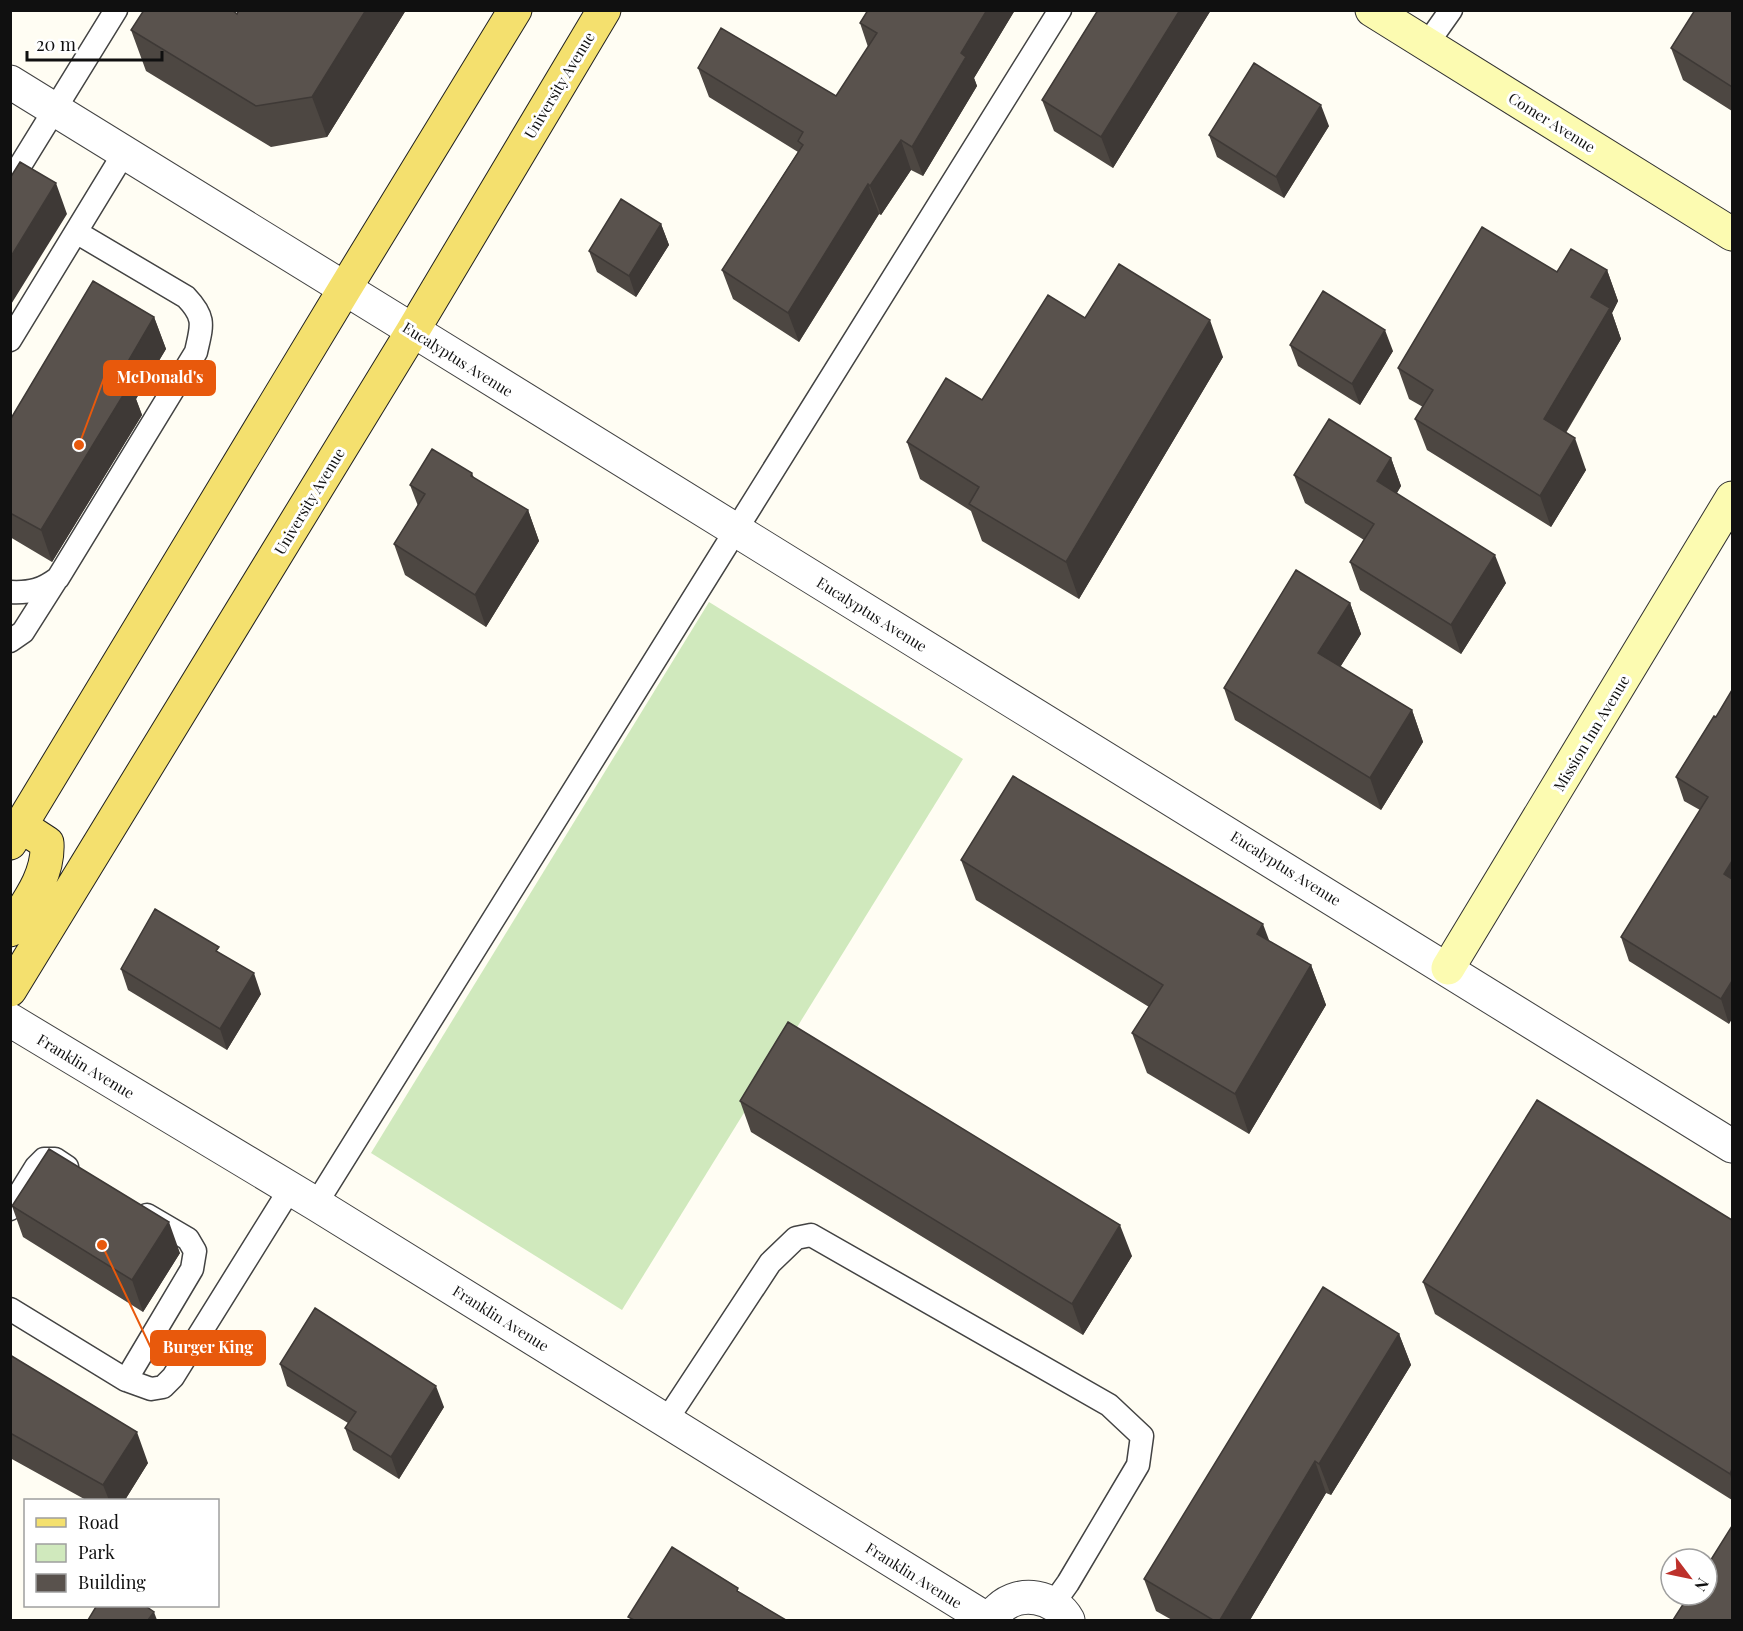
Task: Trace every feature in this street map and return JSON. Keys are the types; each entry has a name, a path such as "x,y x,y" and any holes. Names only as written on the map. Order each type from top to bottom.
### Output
{"main road":[{"path":"10,930 42,878 48,854 47,843 14,829 515,10"},
{"name":"University Avenue","path":"10,990 412,332 604,10"}],"street":[{"name":"Comer Avenue","path":"1372,10 1732,234"},
{"name":"Eucalyptus Avenue","path":"10,82 412,332 1448,968 1732,1146"},
{"name":"Mission Inn Avenue","path":"1448,968 1732,498"},
{"name":"Franklin Avenue","path":"10,1020 303,1196 989,1620"},
{"path":"989,1620 998,1609 1010,1601 1025,1597 1040,1598 1061,1612"}],"lane":[{"path":"10,182 116,10"},
{"path":"10,1309 126,1380 151,1389 164,1387 173,1377 303,1196 736,530 1060,10"},
{"path":"1427,44 1451,10"},
{"path":"10,340 124,153"},
{"path":"10,640 23,632 58,578 195,352 201,327 198,310 186,297 76,232"},
{"path":"10,592 45,588 58,578"},
{"path":"10,1209 36,1167 44,1159 55,1159 85,1178"},
{"path":"126,1203 188,1239 195,1251 192,1269 126,1380"},
{"path":"666,1421 770,1263 796,1238 811,1235 1109,1405 1142,1436 1138,1465 1068,1583 1061,1612"}],"green space":[{"path":"709,602 963,759 622,1310 371,1153"}],"building":[{"path":"144,10 232,10 237,14 239,10 366,10 312,97 256,106 131,30"},
{"path":"868,10 987,10 961,53 966,57 912,147 901,140 870,186 868,184 788,313 722,270 803,145 798,141 803,132 698,68 721,28 836,96 877,33 860,23"},
{"path":"1098,10 1180,10 1101,137 1042,100"},
{"path":"1695,10 1732,10 1732,87 1671,48"},
{"path":"1254,63 1321,105 1276,177 1209,135"},
{"path":"20,162 56,183 10,258 10,178"},
{"path":"621,199 661,224 629,276 589,251"},
{"path":"1482,227 1557,272 1571,249 1607,270 1591,297 1610,308 1544,419 1575,438 1540,496 1415,419 1433,390 1398,368"},
{"path":"1119,264 1210,320 1066,562 969,504 979,487 907,442 946,378 982,400 1048,295 1085,318"},
{"path":"93,281 154,317 119,377 130,384 41,530 10,513 10,420"},
{"path":"1323,291 1385,330 1352,384 1290,345"},
{"path":"1329,419 1391,458 1377,481 1495,555 1451,625 1350,562 1374,524 1294,475"},
{"path":"432,449 472,473 471,476 528,510 475,595 394,544 425,494 410,485"},
{"path":"1296,570 1350,603 1318,653 1412,710 1370,778 1224,688"},
{"path":"1732,690 1732,861 1724,874 1732,879 1732,981 1721,999 1621,937 1708,797 1676,777"},
{"path":"1013,776 1263,924 1257,934 1311,965 1235,1094 1132,1033 1163,985 961,860"},
{"path":"155,909 219,947 216,951 254,973 220,1029 121,969"},
{"path":"788,1022 1120,1225 1072,1304 740,1101"},
{"path":"1537,1100 1732,1220 1732,1469 1730,1474 1423,1282"},
{"path":"49,1149 169,1222 132,1280 12,1206"},
{"path":"1323,1287 1399,1334 1319,1464 1315,1461 1220,1620 1213,1620 1144,1579"},
{"path":"315,1308 436,1386 391,1457 345,1428 356,1412 280,1364"},
{"path":"10,1355 137,1432 103,1485 10,1433"},
{"path":"1732,1526 1732,1620 1673,1620 1681,1607 1719,1607 1719,1547"},
{"path":"672,1547 738,1588 737,1591 786,1620 634,1620 628,1617"},
{"path":"96,1607 147,1607 154,1612 148,1620 88,1620"}],"place":[{"name":"McDonald's","path":"79,445"},
{"name":"Burger King","path":"102,1245"}]}
